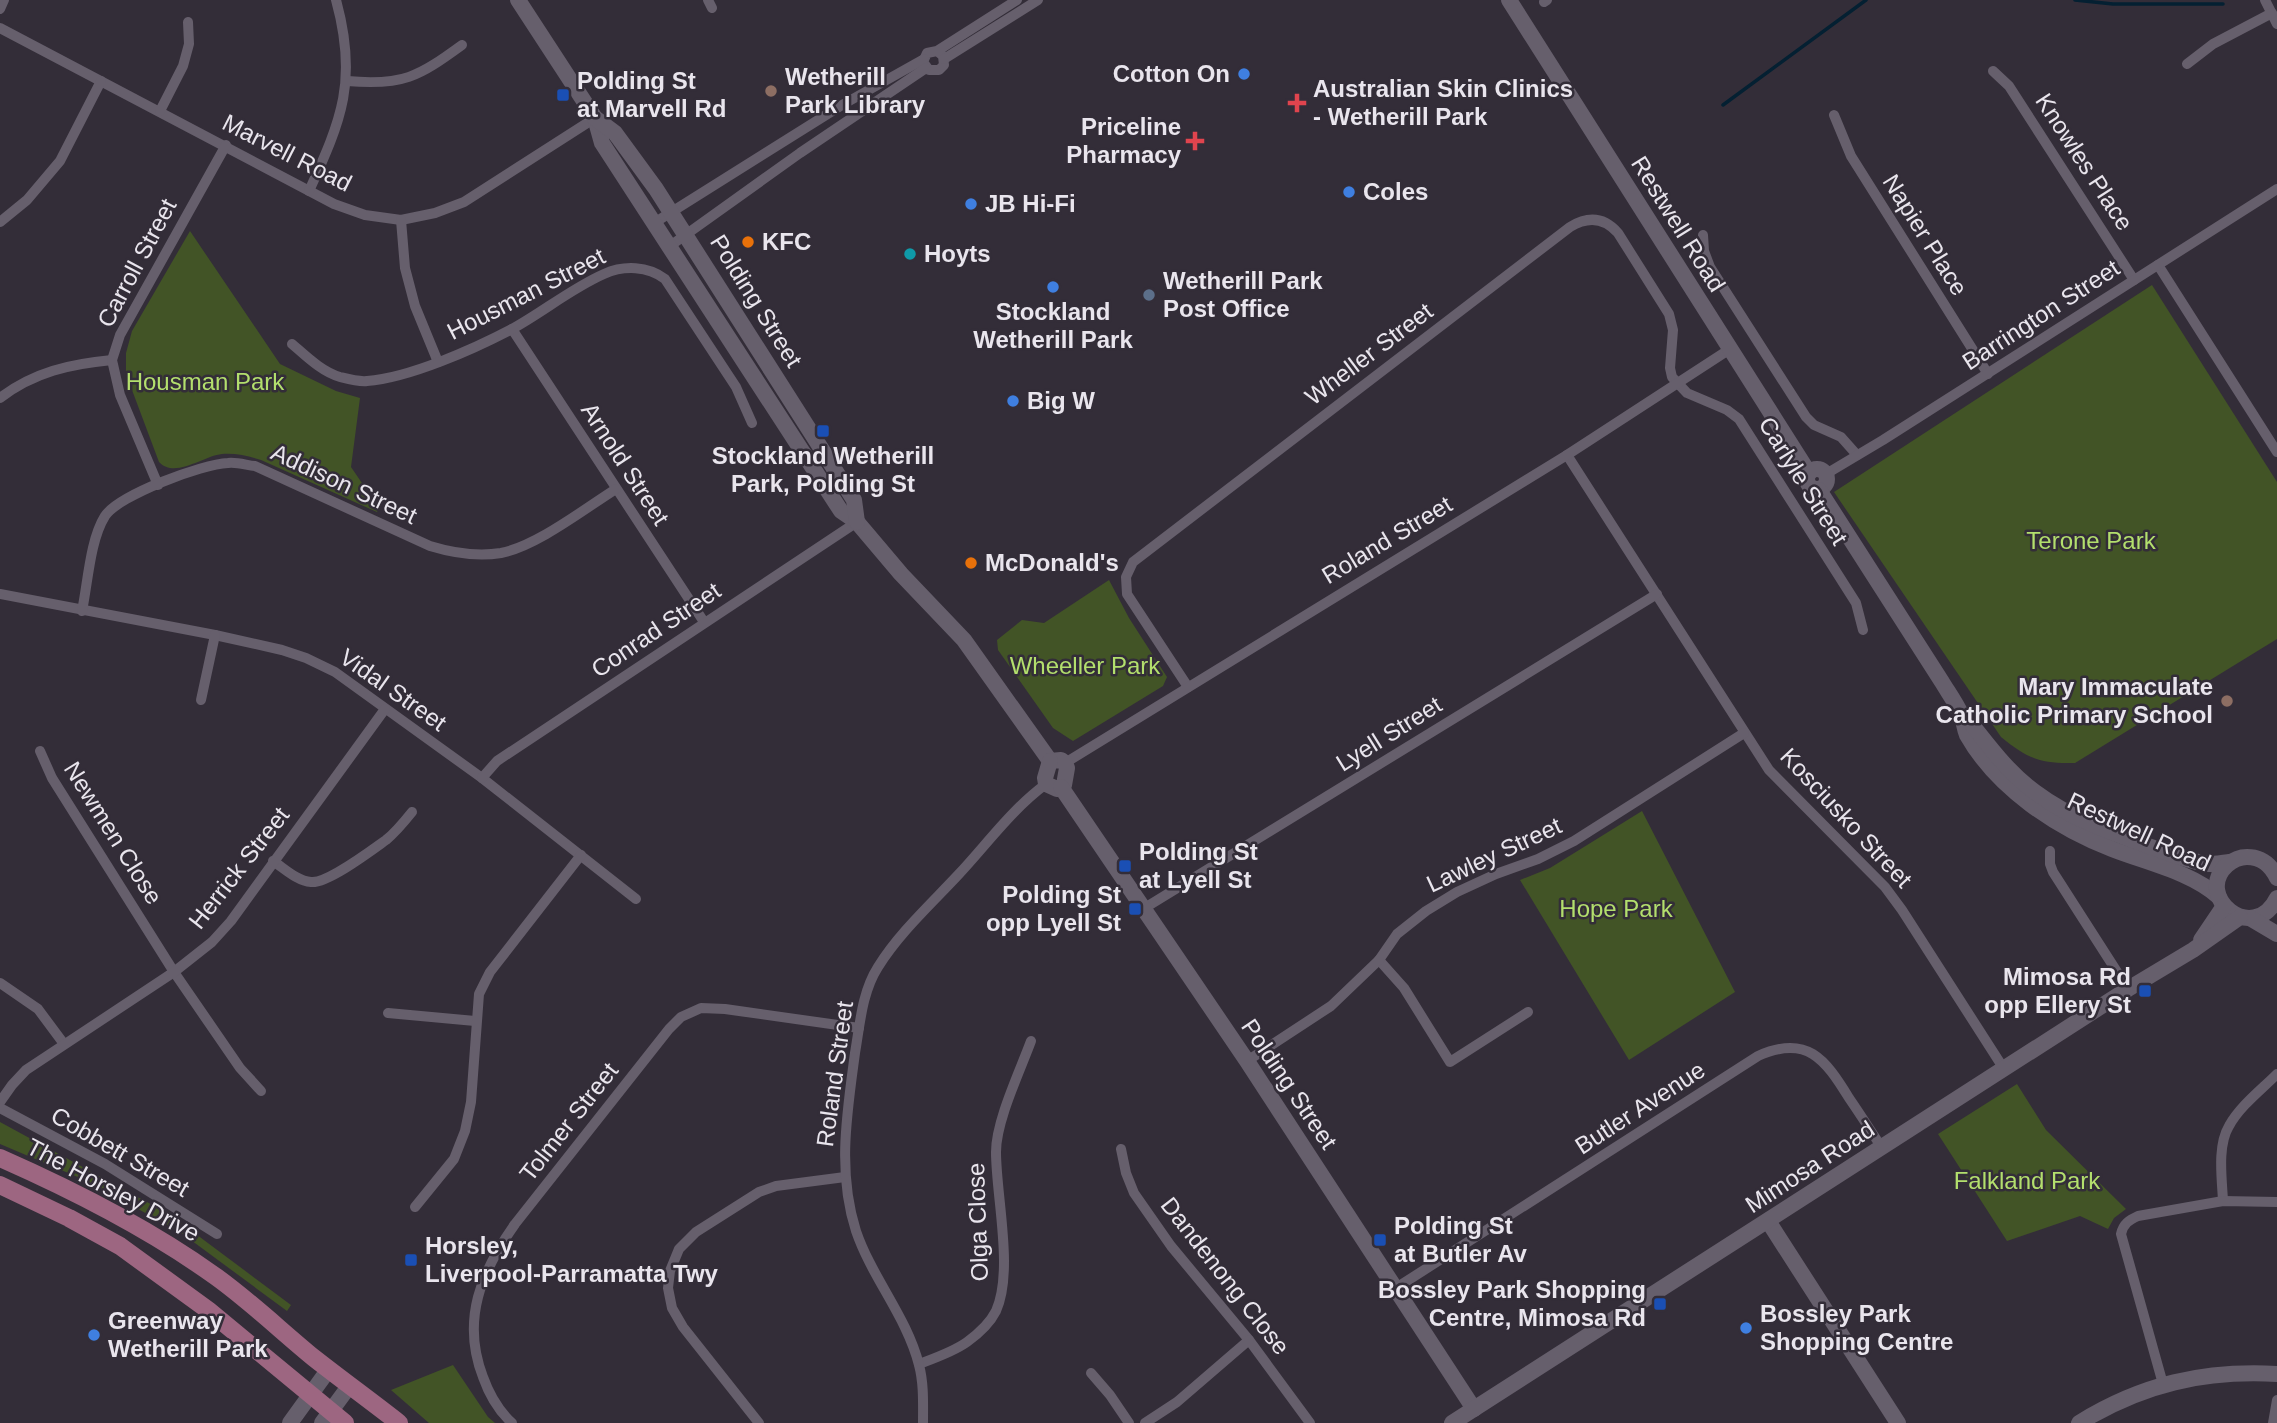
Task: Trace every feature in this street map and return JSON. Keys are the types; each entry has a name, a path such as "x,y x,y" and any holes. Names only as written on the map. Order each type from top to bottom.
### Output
{"main road":[{"name":"Polding Street","path":"518,0 594,118 602,143 841,511 857,522 901,574 964,640 1058,762"},
{"name":"Restwell Road","path":"1509,0 1809,473"},
{"name":"Polding Street","path":"594,118 615,133 672,212 854,500 857,522"},
{"path":"1819,469 1826,474 1827,482 1819,490 1813,489 1806,479 1809,473 1819,469"},
{"name":"Restwell Road","path":"1819,490 1961,714 2020,779 2046,800 2090,824 2180,857 2211,864 2249,857 2272,864"},
{"name":"Restwell Road","path":"1961,714 1966,732 1978,751 2012,789 2039,810 2082,836 2201,883 2232,914 2245,918"},
{"path":"1054,785 1063,785 1065,775 1058,762"},
{"name":"Polding Street","path":"1054,785 1143,909 1247,1062 1474,1409"},
{"name":"Mimosa Road","path":"2193,950 2222,902 2217,887 2219,877 2230,862"},
{"path":"2272,864 2277,878"},
{"name":"Mimosa Road","path":"1452,1423 2128,989 2245,918 2267,912 2277,898"},
{"path":"2245,918 2277,934"},
{"name":"The Horsley Drive","path":"0,1158 129,1220 176,1249 226,1284 399,1423"},
{"name":"The Horsley Drive","path":"0,1185 120,1246 208,1310 310,1395 333,1419"},
{"path":"1768,1221 1898,1423"},
{"path":"289,1423 329,1369"},
{"path":"2079,1423 2163,1384 2241,1372 2277,1374"},
{"path":"333,1419 350,1385"}],"street":[{"path":"0,9 4,0"},
{"path":"309,191 331,142 341,113 347,81 345,32 337,0"},
{"path":"941,55 1017,0"},
{"path":"670,246 925,64 930,51 941,55 1038,0"},
{"path":"2265,0 2277,24"},
{"path":"2187,64 2213,44 2272,13"},
{"path":"160,110 183,66 189,44 188,22"},
{"name":"Marvell Road","path":"0,28 334,204 365,215 401,220 435,213 464,202 594,118"},
{"path":"347,81 378,84 403,80 428,70 462,44"},
{"path":"925,64 932,71 939,70 944,65 941,55"},
{"path":"654,223 802,130 925,64"},
{"name":"Knowles Place","path":"1993,71 2009,86 2134,280"},
{"path":"0,222 27,200 60,161 102,81"},
{"name":"Napier Place","path":"1835,115 1851,156 1988,374"},
{"path":"802,130 813,145"},
{"name":"Carroll Street","path":"158,485 120,395 113,360 121,335 226,145"},
{"name":"Barrington Street","path":"1826,474 2277,189"},
{"name":"Wheller Street","path":"1188,687 1128,594 1126,577 1133,562 1570,227 1592,219 1607,223 1618,233 1669,314 1673,330 1671,372 1677,384"},
{"path":"401,220 405,268 415,306 438,362"},
{"path":"1703,235 1704,251 1710,267 1806,417 1814,425 1841,436 1857,455"},
{"path":"2158,265 2277,452"},
{"name":"Housman Street","path":"292,344 315,363 337,376 364,382 397,376 438,362 512,329 605,274 622,269 655,272 665,279 736,387 752,424"},
{"name":"Arnold Street","path":"512,329 704,622"},
{"name":"Roland Street","path":"1058,762 1188,687 1567,454 1730,349"},
{"path":"0,398 18,384 42,373 113,360"},
{"name":"Carlyle Street","path":"1677,384 1692,396 1727,410 1739,419 1856,603 1863,630"},
{"name":"Kosciusko Street","path":"1567,454 1769,770 1885,887 2004,1069"},
{"name":"Addison Street","path":"82,611 97,531 107,513 123,499 205,466 230,462 255,466 430,547 477,555 502,553 529,543 616,489"},
{"name":"Conrad Street","path":"482,778 497,761 857,522"},
{"name":"Vidal Street","path":"0,594 215,635 306,658 335,672 482,778 636,898"},
{"name":"Lyell Street","path":"1143,909 1657,594"},
{"path":"201,700 215,635"},
{"name":"Herrick Street","path":"0,1102 26,1070 174,972 212,943 385,709"},
{"name":"Lawley Street","path":"1247,1062 1331,1006 1379,960 1397,934 1426,911 1486,878 1538,859 1574,841 1744,733"},
{"name":"Newmen Close","path":"40,751 52,778 174,972 240,1068 261,1091"},
{"name":"Roland Street","path":"923,1423 919,1364 906,1330 871,1266 856,1231 845,1177 845,1126 865,998 878,967 905,933 1018,807 1054,785"},
{"path":"273,861 296,877 312,883 327,878 385,840 412,812"},
{"path":"2050,851 2053,872 2128,989"},
{"path":"415,1207 454,1158 465,1131 471,1102 479,994 490,972 581,855"},
{"path":"1379,960 1404,988 1450,1062 1528,1012"},
{"path":"0,983 38,1009 64,1044"},
{"name":"Tolmer Street","path":"512,1423 505,1417 487,1388 476,1361 472,1336 474,1312 482,1283 494,1256 515,1224 669,1029 681,1017 701,1008 859,1028"},
{"path":"388,1013 475,1021"},
{"name":"Olga Close","path":"919,1364 966,1343 995,1313 1002,1292 1002,1232 996,1150 1002,1122 1031,1041"},
{"name":"Butler Avenue","path":"1396,1288 1758,1056 1775,1049 1807,1051 1832,1069 1882,1148"},
{"path":"2222,1201 2222,1147 2228,1127 2277,1074"},
{"name":"Cobbett Street","path":"0,1108 105,1164 217,1234"},
{"name":"Dandenong Close","path":"1121,1149 1134,1193 1171,1246 1249,1340 1310,1423"},
{"path":"760,1423 683,1327 672,1308 668,1288 670,1271 679,1249 696,1231 759,1192 776,1186 845,1177"},
{"path":"2163,1384 2122,1230 2129,1220 2138,1216 2222,1201 2277,1202"},
{"path":"1145,1423 1177,1402 1249,1340"},
{"path":"1091,1373 1129,1423"},
{"path":"2273,1423 2277,1400"}],"green space":[{"name":"Housman Park","path":"190,231 280,364 336,391 360,398 351,467 379,508 377,512 247,456 222,454 173,468 159,462 126,374 126,353 132,331"},
{"name":"Terone Park","path":"2152,285 2277,482 2277,639 2075,763 2035,759 2001,737 1834,492"},
{"name":"Wheeller Park","path":"1109,580 1129,618 1167,677 1163,686 1073,741 1053,728 998,650 997,640 1022,620 1044,623"},
{"name":"Hope Park","path":"1642,811 1735,992 1629,1060 1520,880 1550,868"},
{"name":"Falkland Park","path":"2017,1084 2046,1130 2126,1209 2114,1218 2108,1229 2080,1216 2007,1241 1938,1134"},
{"path":"0,1122 169,1214 291,1305 287,1311 180,1232 87,1181 0,1144"},
{"path":"453,1365 488,1417 495,1423 429,1423 391,1390"}],"waterway":[{"path":"1723,105 1866,0"},
{"path":"2075,0 2113,4 2223,4"}],"place":[{"name":"Cotton On","path":"1244,74"},
{"name":"Wetherill Park Library","path":"771,91"},
{"name":"Polding St at Marvell Rd","path":"563,95"},
{"name":"Australian Skin Clinics - Wetherill Park","path":"1297,103"},
{"name":"Priceline Pharmacy","path":"1195,141"},
{"name":"Coles","path":"1349,192"},
{"name":"JB Hi-Fi","path":"971,204"},
{"name":"KFC","path":"748,242"},
{"name":"Hoyts","path":"910,254"},
{"name":"Stockland Wetherill Park","path":"1053,287"},
{"name":"Wetherill Park Post Office","path":"1149,295"},
{"name":"Big W","path":"1013,401"},
{"name":"Stockland Wetherill Park, Polding St","path":"823,431"},
{"name":"McDonald's","path":"971,563"},
{"name":"Mary Immaculate Catholic Primary School","path":"2227,701"},
{"name":"Polding St at Lyell St","path":"1125,866"},
{"name":"Polding St opp Lyell St","path":"1135,909"},
{"name":"Mimosa Rd opp Ellery St","path":"2145,991"},
{"name":"Polding St at Butler Av","path":"1380,1240"},
{"name":"Horsley, Liverpool-Parramatta Twy","path":"411,1260"},
{"name":"Bossley Park Shopping Centre, Mimosa Rd","path":"1660,1304"},
{"name":"Bossley Park Shopping Centre","path":"1746,1328"},
{"name":"Greenway Wetherill Park","path":"94,1335"}]}
